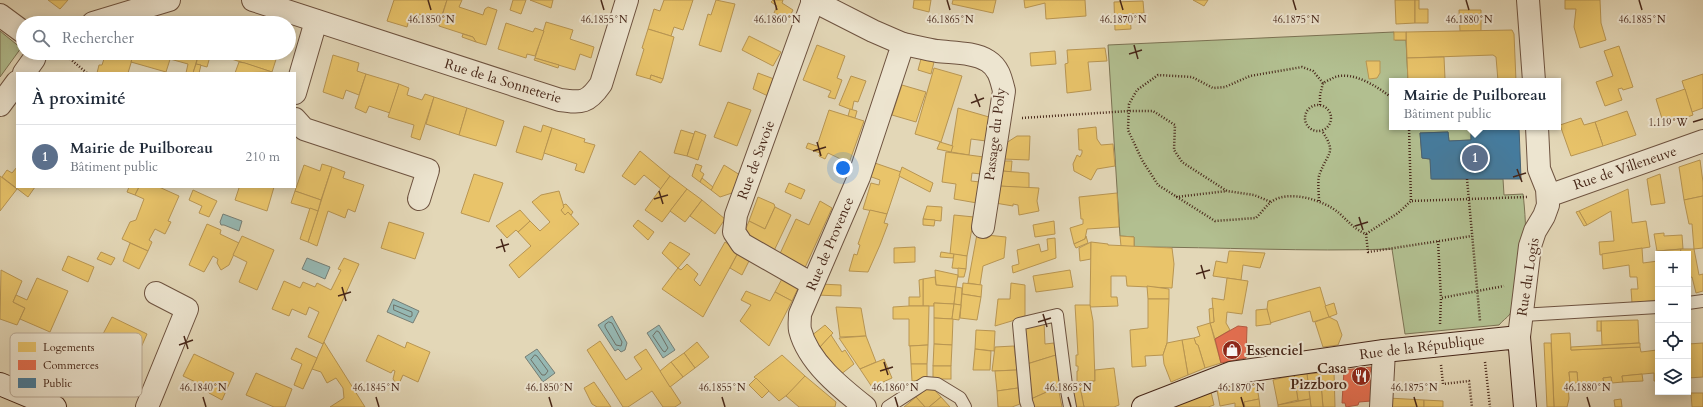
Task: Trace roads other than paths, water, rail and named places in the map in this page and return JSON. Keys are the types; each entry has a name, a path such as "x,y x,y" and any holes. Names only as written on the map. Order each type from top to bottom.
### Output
{"street":[{"path":"116,16 169,0"},
{"name":"Rue de la Sonneterie","path":"253,0 560,100 576,102 590,98 601,84 627,0"},
{"path":"813,0 873,31 903,44"},
{"name":"Rue de Savoie","path":"812,284 742,244 734,232 736,215 813,0"},
{"path":"1528,0 1534,78"},
{"path":"0,15 16,27"},
{"path":"296,90 316,21"},
{"name":"Passage du Poly","path":"903,44 935,51 977,56 989,61 997,69 1004,91 983,227"},
{"name":"Rue de Provence","path":"865,407 837,384 814,359 800,329 800,314 859,177 903,44"},
{"path":"25,72 33,60"},
{"path":"0,105 16,83"},
{"path":"296,120 304,129 428,170 419,198"},
{"name":"Rue du Logis","path":"1519,336 1530,246 1535,231 1544,216 1548,205 1548,196 1539,169 1537,130"},
{"name":"Rue de Villeneuve","path":"1548,196 1703,141"},
{"path":"147,407 187,309 156,293"},
{"path":"1519,336 1525,407"},
{"name":"Rue de la République","path":"1143,407 1231,373 1384,351 1519,336"},
{"path":"1381,407 1384,351"},
{"path":"0,384 10,388"},
{"path":"31,397 55,407"}],"lane":[{"path":"1691,303 1703,301"},
{"path":"1522,315 1655,308"},
{"path":"1028,407 1026,401 1019,324 1057,315 1070,407"},
{"path":"888,407 925,383 937,384 960,398 965,407"}],"water":[{"path":"223,214 242,221 239,231 221,225 220,222"},
{"path":"307,258 330,267 325,279 302,269"},
{"path":"393,299 419,311 413,323 387,312"},
{"path":"612,316 627,343 625,350 621,352 618,349 615,351 598,325"},
{"path":"659,325 675,350 663,358 647,333"},
{"path":"537,349 555,373 543,382 525,357"}],"place":[{"name":"Mairie de Puilboreau","path":"1475,158"},
{"name":"Essenciel","path":"1232,350"},
{"name":"Casa Pizzboro","path":"1361,376"}]}
